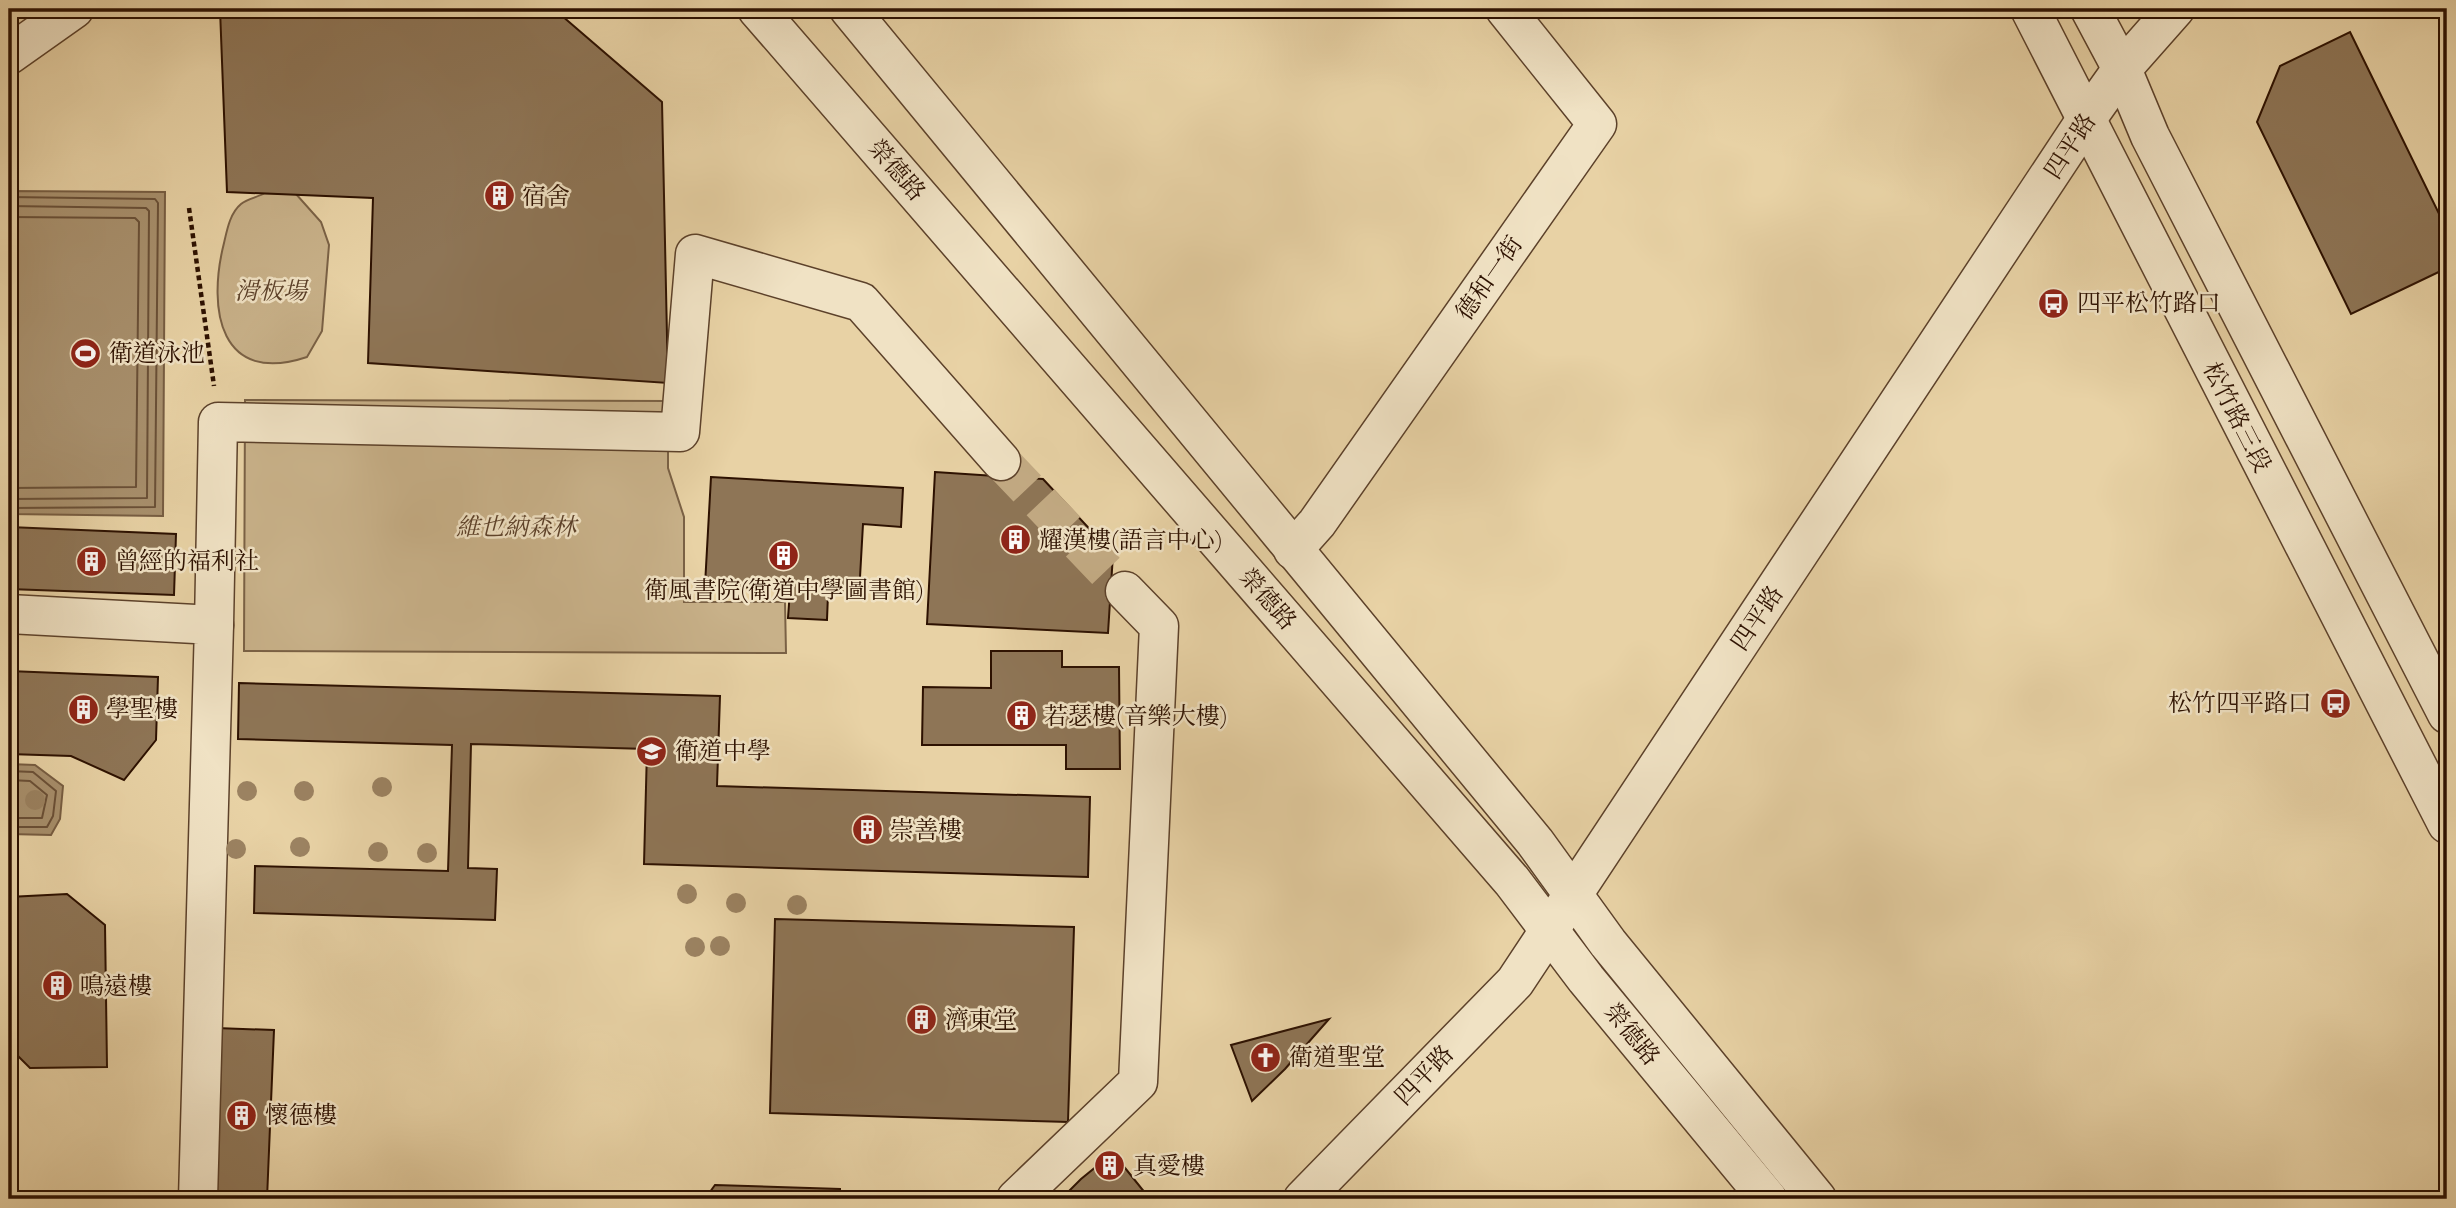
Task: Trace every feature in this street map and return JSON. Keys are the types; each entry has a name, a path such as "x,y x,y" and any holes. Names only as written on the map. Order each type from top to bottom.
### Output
{"street":[{"path":"9,55 74,9"},
{"name":"榮德路","path":"757,9 1550,928 1586,979 1768,1199"},
{"name":"榮德路","path":"849,9 1573,892 1608,943 1817,1199"},
{"name":"德和一街","path":"1293,550 1317,523 1597,124 1505,9"},
{"name":"松竹路三段","path":"2030,9 2447,824"},
{"name":"松竹路三段","path":"2090,9 2122,69 2150,136 2447,714"},
{"name":"四平路","path":"1303,1199 1515,982 2085,121 2122,69 2175,9"},
{"path":"198,1199 218,422 680,432 695,254 861,302 1001,461"},
{"path":"1016,1199 1138,1082 1159,626 1125,591"},
{"path":"9,614 214,625"}],"path":[{"path":"189,208 218,422"}],"green space":[{"name":"滑板場","path":"265,193 296,194 321,222 329,245 322,331 307,357 278,363 255,361 238,351 227,336 220,316 218,293 219,268 232,217 241,204"},
{"name":"維也納森林","path":"245,400 668,401 668,468 684,517 684,602 785,602 786,653 244,651"}],"water":[{"name":"衛道泳池","path":"9,191 165,192 163,516 9,514"},
{"path":"9,764 35,765 63,786 60,819 51,835 9,834"}],"building":[{"name":"宿舍","path":"220,9 554,9 662,102 668,383 368,363 373,198 227,192"},
{"path":"2350,32 2447,230 2447,268 2351,314 2257,122 2280,66"},
{"name":"耀漢樓(語言中心)","path":"935,472 1043,479 1113,554 1108,633 927,624"},
{"name":"衛風書院(衛道中學圖書館)","path":"711,477 903,488 901,527 863,524 859,595 828,594 827,620 788,618 790,590 705,585"},
{"name":"曾經的福利社","path":"9,527 176,534 174,595 9,589"},
{"name":"若瑟樓(音樂大樓)","path":"991,651 1062,651 1062,667 1119,667 1120,769 1066,769 1066,745 922,745 923,687 991,688"},
{"name":"學聖樓","path":"9,671 158,677 156,740 124,780 71,756 9,754"},
{"name":"崇善樓","path":"239,683 720,696 717,786 1090,797 1088,877 644,864 647,749 471,744 468,868 497,869 495,920 254,913 255,866 448,871 452,745 238,739"},
{"name":"鳴遠樓","path":"67,894 105,925 107,1067 30,1068 9,1047 9,897"},
{"name":"濟東堂","path":"775,919 1074,927 1068,1122 770,1113"},
{"name":"衛道聖堂","path":"1329,1019 1285,1069 1252,1101 1231,1045"},
{"name":"懷德樓","path":"216,1028 274,1030 267,1199 210,1199"},
{"name":"真愛樓","path":"1113,1153 1150,1199 1061,1199 1081,1179"},
{"path":"715,1185 840,1189 840,1199 665,1199 665,1194 707,1196"}],"tunnel":[{"path":"1001,461 1125,591"}],"place":[{"name":"宿舍","path":"499,196"},
{"name":"四平松竹路口","path":"2054,303"},
{"name":"衛道泳池","path":"86,353"},
{"name":"耀漢樓(語言中心)","path":"1016,540"},
{"name":"衛風書院(衛道中學圖書館)","path":"784,556"},
{"name":"曾經的福利社","path":"92,561"},
{"name":"松竹四平路口","path":"2335,703"},
{"name":"學聖樓","path":"83,709"},
{"name":"若瑟樓(音樂大樓)","path":"1021,716"},
{"name":"衛道中學","path":"652,751"},
{"name":"崇善樓","path":"867,830"},
{"name":"鳴遠樓","path":"57,986"},
{"name":"濟東堂","path":"922,1020"},
{"name":"衛道聖堂","path":"1266,1057"},
{"name":"懷德樓","path":"242,1115"},
{"name":"真愛樓","path":"1110,1166"}]}
